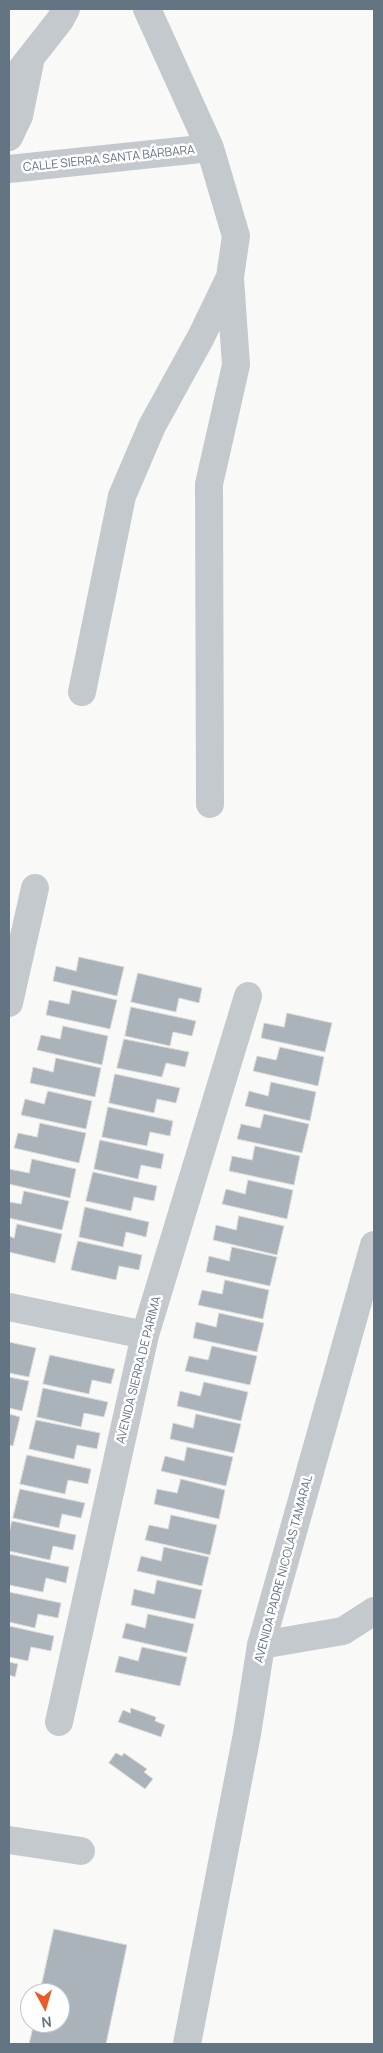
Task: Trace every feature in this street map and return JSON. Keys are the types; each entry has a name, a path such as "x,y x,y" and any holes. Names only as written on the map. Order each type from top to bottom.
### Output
{"street":[{"path":"9,85 60,20 66,9"},
{"path":"147,9 210,148 236,236 230,277 236,365 209,484 210,804"},
{"path":"9,137 19,116 31,58"},
{"name":"CALLE SIERRA SANTA BÁRBARA","path":"9,169 210,148"},
{"path":"82,692 122,496 152,426 201,337 230,277"},
{"path":"9,1003 35,888"},
{"name":"AVENIDA SIERRA DE PARIMA","path":"59,1722 145,1335 248,996"},
{"name":"AVENIDA PADRE NICOLAS TAMARAL","path":"187,2044 247,1734 262,1645 374,1246"},
{"path":"9,1307 145,1335"},
{"path":"262,1645 343,1632 374,1611"},
{"path":"9,1840 81,1851"}],"building":[{"path":"79,957 124,967 117,996 53,981 56,966 76,971"},
{"path":"138,973 202,988 199,1003 179,998 176,1012 131,1002"},
{"path":"72,990 117,1000 110,1029 46,1015 49,1000 69,1004"},
{"path":"131,1007 196,1021 192,1036 173,1032 170,1046 125,1036"},
{"path":"287,1013 332,1023 325,1052 261,1038 264,1023 284,1027"},
{"path":"63,1026 108,1036 102,1065 37,1050 41,1035 60,1039"},
{"path":"124,1039 189,1052 185,1067 166,1063 162,1077 117,1068"},
{"path":"280,1047 324,1057 318,1086 253,1071 257,1056 276,1060"},
{"path":"56,1058 101,1068 95,1097 30,1083 33,1067 53,1072"},
{"path":"115,1074 180,1088 176,1103 157,1099 154,1113 109,1103"},
{"path":"271,1082 316,1092 310,1121 245,1106 249,1091 268,1096"},
{"path":"48,1091 92,1101 86,1129 21,1115 25,1099 44,1104"},
{"path":"108,1107 173,1121 170,1136 150,1132 147,1146 102,1137"},
{"path":"264,1114 309,1124 302,1153 237,1139 241,1124 260,1128"},
{"path":"40,1123 86,1133 79,1163 14,1148 18,1133 37,1137"},
{"path":"100,1140 164,1154 161,1169 141,1165 138,1179 94,1169"},
{"path":"255,1146 300,1156 294,1185 229,1171 232,1156 252,1160"},
{"path":"32,1159 76,1169 70,1198 9,1184 9,1169 29,1173"},
{"path":"93,1172 157,1186 154,1201 134,1197 131,1211 86,1201"},
{"path":"248,1180 293,1190 287,1219 222,1204 226,1189 245,1194"},
{"path":"24,1191 69,1201 62,1230 9,1218 9,1202 21,1204"},
{"path":"85,1207 149,1222 146,1237 126,1232 123,1247 79,1237"},
{"path":"239,1216 284,1226 277,1255 213,1240 216,1225 236,1230"},
{"path":"17,1224 62,1234 55,1263 9,1252 9,1236 14,1238"},
{"path":"78,1241 142,1255 139,1270 119,1266 116,1280 71,1270"},
{"path":"232,1247 277,1257 270,1286 206,1272 209,1256 229,1261"},
{"path":"225,1280 269,1290 263,1319 198,1305 202,1290 222,1294"},
{"path":"219,1313 264,1323 257,1352 193,1338 196,1322 216,1327"},
{"path":"9,1342 36,1348 29,1377 9,1373"},
{"path":"212,1346 257,1356 250,1385 185,1371 189,1356 208,1360"},
{"path":"50,1355 115,1369 111,1384 92,1380 89,1394 43,1384"},
{"path":"9,1377 29,1381 22,1411 9,1408"},
{"path":"204,1382 248,1392 241,1421 177,1406 180,1391 200,1396"},
{"path":"43,1388 108,1402 104,1417 84,1413 81,1427 37,1417"},
{"path":"9,1414 20,1417 13,1446 9,1445"},
{"path":"196,1414 241,1424 234,1453 170,1439 173,1423 193,1428"},
{"path":"36,1420 100,1433 97,1449 77,1445 74,1459 29,1449"},
{"path":"187,1447 233,1457 226,1486 161,1471 165,1456 184,1461"},
{"path":"27,1455 91,1469 88,1484 68,1480 65,1494 20,1484"},
{"path":"181,1479 225,1490 219,1519 154,1504 157,1489 177,1493"},
{"path":"20,1489 85,1503 81,1518 62,1514 59,1528 13,1518"},
{"path":"171,1515 217,1525 210,1555 145,1540 149,1525 168,1529"},
{"path":"12,1521 76,1535 73,1550 53,1546 50,1560 9,1551 9,1534"},
{"path":"164,1547 209,1557 202,1586 137,1571 141,1556 161,1561"},
{"path":"9,1554 69,1567 66,1583 46,1578 43,1592 9,1585"},
{"path":"157,1580 202,1590 195,1619 131,1605 134,1589 154,1594"},
{"path":"9,1592 61,1603 58,1618 38,1614 35,1628 9,1622"},
{"path":"148,1614 194,1624 187,1653 122,1638 126,1623 145,1628"},
{"path":"9,1626 54,1636 51,1651 31,1647 28,1661 9,1657"},
{"path":"142,1647 187,1657 180,1686 115,1672 119,1656 138,1661"},
{"path":"9,1662 18,1664 15,1677 9,1675"},
{"path":"131,1708 156,1717 155,1721 165,1725 161,1737 118,1722 123,1710 130,1713"},
{"path":"116,1753 122,1756 124,1753 147,1769 144,1772 153,1779 145,1789 109,1763"},
{"path":"54,1929 127,1945 106,2044 29,2044 32,2033 70,2033 70,1983 42,1983"}]}
